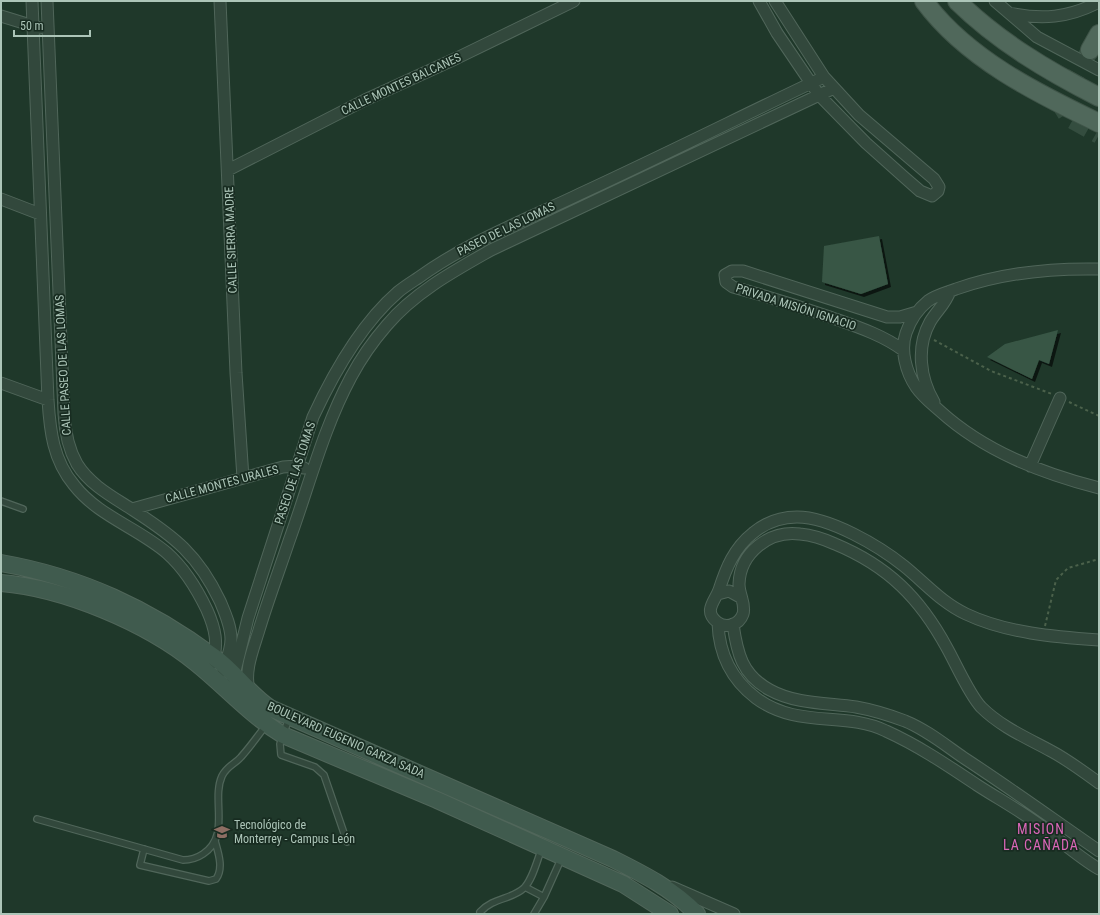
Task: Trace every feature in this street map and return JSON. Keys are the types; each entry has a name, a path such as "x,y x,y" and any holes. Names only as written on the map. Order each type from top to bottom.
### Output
{"main road":[{"path":"924,1 966,44 1004,72 1053,100 1099,123"},
{"path":"957,1 990,30 1032,61 1099,97"},
{"path":"1090,50 1099,34"}],"street":[{"name":"CALLE PASEO DE LAS LOMAS","path":"32,1 48,400 53,447 58,460 74,486 104,511 167,553 197,590 214,629 224,666"},
{"name":"CALLE PASEO DE LAS LOMAS","path":"47,1 64,414 68,442 78,465 88,476 112,497 132,509 182,545 200,564 224,610 231,638 230,650 224,666 220,684"},
{"name":"CALLE SIERRA MADRE","path":"220,1 236,381 243,478"},
{"name":"CALLE MONTES BALCANES","path":"228,170 365,100 457,58 574,1"},
{"path":"759,1 819,95 866,143 920,191 932,196 936,194 939,187 934,179 859,114 824,77 775,1"},
{"path":"995,1 1037,37 1099,70"},
{"path":"1006,12 1031,17 1065,15 1080,11 1099,2"},
{"path":"1,16 48,29"},
{"name":"PASEO DE LAS LOMAS","path":"232,695 224,666 248,618 313,417 324,393 347,354 382,308 398,292 437,264 494,232 517,224 824,77"},
{"name":"PASEO DE LAS LOMAS","path":"249,692 247,673 253,648 270,591 289,542 321,445 351,377 386,325 404,307 427,289 466,264 522,234 834,88"},
{"path":"1,199 40,214"},
{"path":"517,224 522,234"},
{"path":"1099,269 1068,269 1012,275 981,281 934,297 917,312 907,328 903,350 912,380 924,397 971,436 1030,466 1070,481 1099,488"},
{"name":"PRIVADA MISIÓN IGNACIO","path":"903,350 886,339 870,332 796,305 733,287 726,282 725,275 732,270 743,271 887,317 900,317 917,312"},
{"path":"938,409 927,388 922,368 921,352 924,334 934,317 946,303 950,291"},
{"path":"1,383 48,400"},
{"path":"1030,466 1060,398"},
{"name":"CALLE MONTES URALES","path":"132,509 283,467 298,466 312,470"},
{"path":"1099,640 1043,634 996,624 967,615 946,603 905,567 872,544 835,527 798,517 769,523 752,533 731,558 724,573 718,594 711,603 710,608 711,614 718,623 718,638 725,660 736,679 757,699 786,713 804,718 867,725 883,729 910,742 1038,823 1084,860 1099,869"},
{"path":"718,623 728,625 740,620 744,612 744,604 740,597 739,584 741,570 752,550 761,543 783,534 798,534 834,543 874,564 914,598 931,618 976,700 994,719 1063,758 1099,783"},
{"name":"BOULEVARD EUGENIO GARZA SADA","path":"1,563 48,573 102,592 151,615 224,666 249,692 270,708 613,859 652,879 680,898 697,914"},
{"name":"BOULEVARD EUGENIO GARZA SADA","path":"1,583 52,593 111,613 159,639 195,662 266,725 283,735 437,800 623,884 670,914"},
{"path":"197,590 211,583"},
{"path":"718,594 729,591 740,597"},
{"path":"733,624 736,649 747,671 757,681 770,690 801,700 877,711 908,722 939,740 1005,784 1099,851"},
{"name":"CALLE PASEO DE LAS LOMAS","path":"208,673 224,666"},
{"path":"652,879 734,914"}],"lane":[{"path":"1,501 23,509"},
{"path":"290,717 280,744 281,755 315,767 324,775 347,842"},
{"path":"144,849 140,865 209,881 218,877 220,869 215,841 219,824 220,780 230,764 239,761 266,725"},
{"path":"36,819 188,860 205,853 215,841"},
{"path":"480,912 490,903 517,893 524,887 542,848"},
{"path":"534,914 562,857"},
{"path":"524,887 544,896"}],"path":[{"path":"924,334 991,371 1060,398 1099,416"},
{"path":"1043,634 1056,580 1068,568 1099,559"}],"building":[{"path":"879,236 888,284 861,294 822,282 824,246"},
{"path":"1058,330 1049,364 1039,360 1032,379 987,357 1005,344"}],"tunnel":[{"path":"1090,50 1066,93 1062,107 1069,118 1099,135"}],"place":[{"name":"Tecnológico de Monterrey - Campus León","path":"222,832"}],"district":[{"name":"MISION LA CAÑADA","path":"1041,838"}]}
